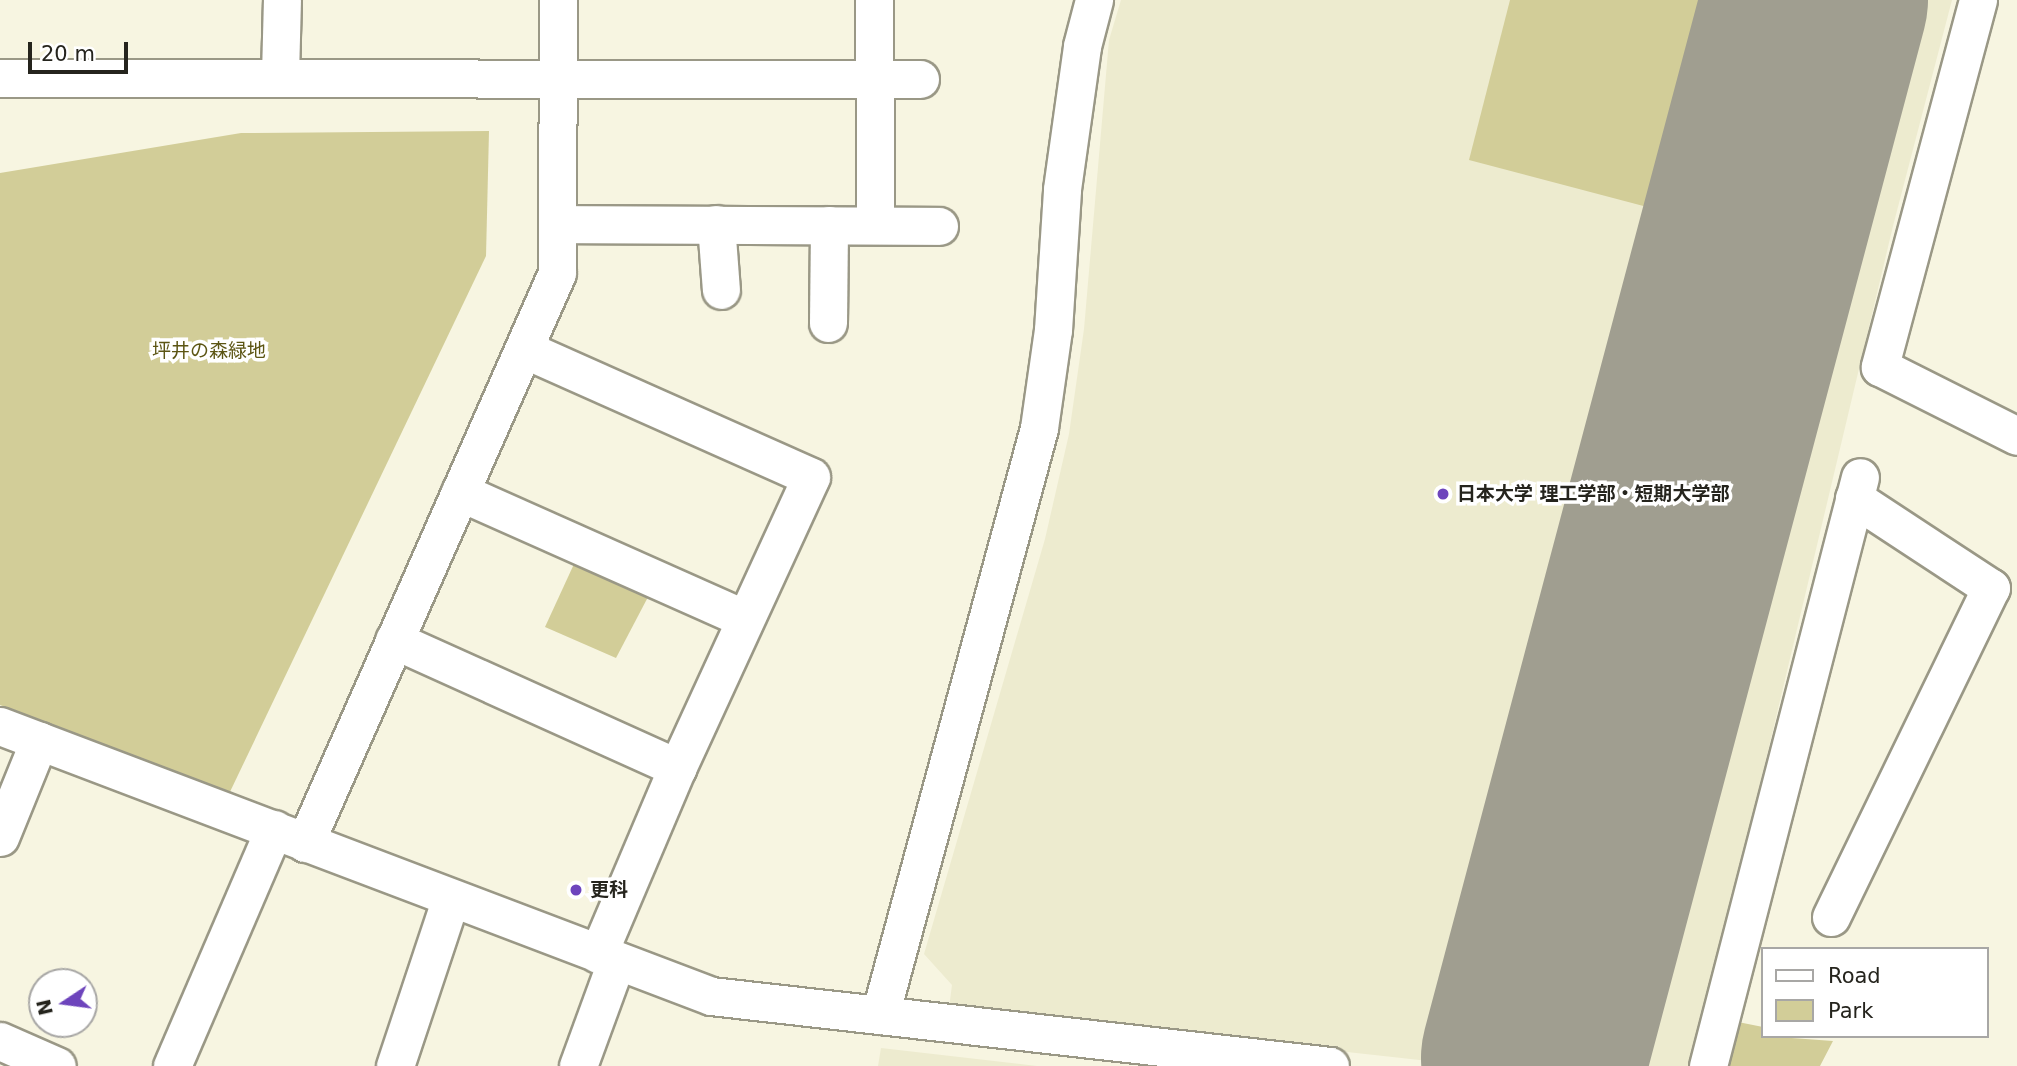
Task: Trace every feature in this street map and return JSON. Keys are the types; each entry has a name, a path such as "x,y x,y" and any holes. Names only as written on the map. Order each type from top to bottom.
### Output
{"street":[{"path":"280,75 282,0"},
{"path":"172,1066 394,640 557,272 558,0"},
{"path":"874,0 875,225"},
{"path":"880,1015 1040,428 1053,330 1062,189 1082,46 1094,0"},
{"path":"1979,0 1880,367 2017,436"},
{"path":"0,78 280,75 558,80 920,79"},
{"path":"716,224 721,290"},
{"path":"558,225 939,226"},
{"path":"828,323 829,225"},
{"path":"524,349 811,477 677,768 607,958 578,1066"},
{"path":"1708,1066 1857,487 1991,588 1831,917"},
{"path":"460,492 744,619"},
{"path":"394,640 677,768"},
{"path":"0,726 711,996 1330,1066"},
{"path":"0,837 39,741"},
{"path":"396,1066 451,898"},
{"path":"12,1052 57,1066"}],"shaded area":[{"name":"日本大学 理工学部・短期大学部","path":"1121,0 1952,0 1893,226 1693,1066 1474,1066 949,1008 952,985 924,954 1045,539 1069,434 1084,329 1109,40"},
{"path":"881,1048 1037,1066 878,1066"}],"green space":[{"path":"1510,0 1705,0 1651,208 1469,160"},
{"name":"坪井の森緑地","path":"489,131 486,256 228,796 0,705 0,173 241,133"},
{"path":"574,564 648,597 616,658 545,627"},
{"path":"1733,1021 1762,1027 1762,1038 1833,1041 1820,1066 1720,1066"}],"runway":[{"path":"1534,1058 1815,0"}],"place":[{"name":"日本大学 理工学部・短期大学部","path":"1443,494"},
{"name":"更科","path":"576,890"}]}
